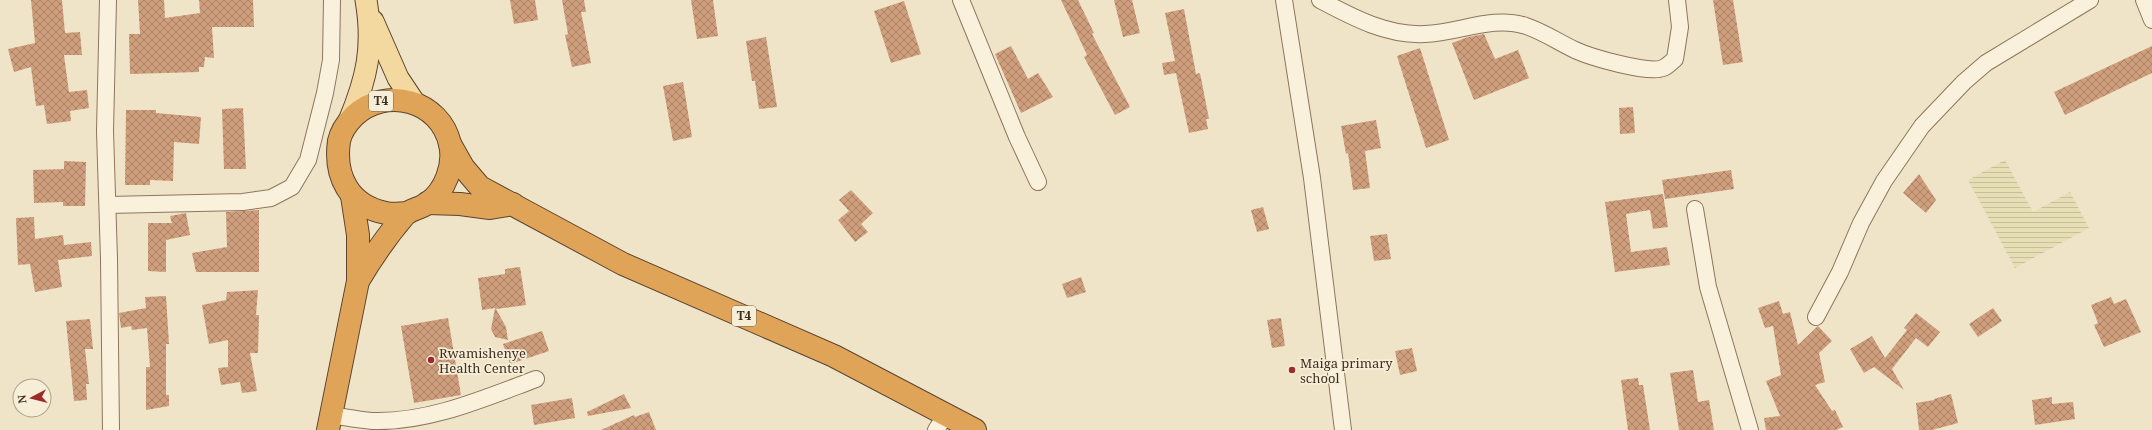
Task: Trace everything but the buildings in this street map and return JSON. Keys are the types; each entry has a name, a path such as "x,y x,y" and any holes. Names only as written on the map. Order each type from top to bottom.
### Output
{"highway":[{"name":"T4","path":"513,204 490,208 460,204 428,204 407,213 387,214 368,208 352,196 341,179 337,159 340,139 349,121 362,108 378,101 396,99 414,102 430,112 443,126 450,144 463,167 480,187 513,204 623,264 834,356 941,423 975,430"},
{"name":"T4","path":"428,204 443,187 450,167 450,144"},
{"name":"T4","path":"329,423 358,281 358,235 352,196"},
{"name":"T4","path":"358,281 383,240 407,213"}],"main road":[{"path":"366,2 384,50 398,78 414,102"},
{"path":"349,121 362,89 367,70 366,2"}],"street":[{"path":"108,0 105,96 111,430"},
{"path":"108,205 242,202 271,198 292,187 308,160 325,94 331,60 332,0"},
{"path":"961,0 1017,137 1038,182"},
{"path":"1284,0 1312,178 1343,430"},
{"path":"1320,0 1379,28 1402,34 1425,34 1487,23 1505,22 1518,24 1547,34 1576,50 1636,67 1653,69 1662,68 1675,59 1680,27 1677,0"},
{"path":"1816,317 1840,272 1861,223 1874,199 1906,146 1922,126 1964,82 1986,63 2090,0"},
{"path":"2144,0 2152,20"},
{"path":"1695,209 1708,287 1750,430"},
{"path":"329,423 408,418 448,410 536,379"}],"shaded area":[{"path":"2005,160 2033,212 2070,192 2089,228 2015,268 1968,180"}],"place":[{"name":"Rwamishenye Health Center","path":"431,360"},
{"name":"Maiga primary school","path":"1292,370"}]}
